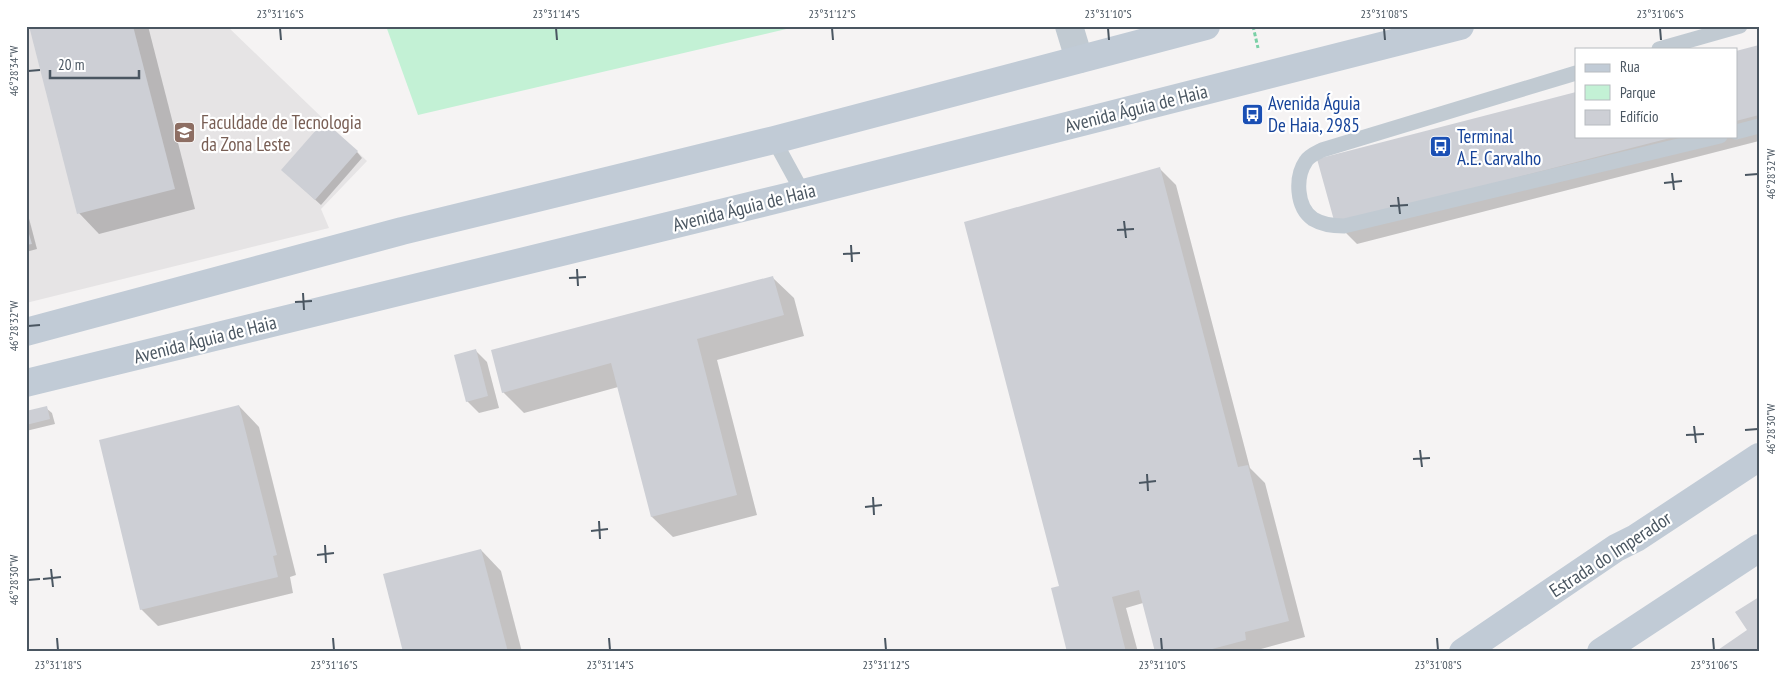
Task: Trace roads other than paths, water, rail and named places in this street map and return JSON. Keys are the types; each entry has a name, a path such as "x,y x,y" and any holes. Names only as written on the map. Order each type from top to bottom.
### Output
{"main road":[{"path":"26,332 402,231 774,140 1206,26"},
{"name":"Avenida Águia de Haia","path":"26,383 803,193 1460,26"},
{"name":"Estrada do Imperador","path":"1463,652 1616,548 1636,538 1759,457"},
{"path":"1601,652 1759,548"}],"street":[{"path":"1069,26 1079,59"}],"lane":[{"path":"1663,48 1740,26"},
{"path":"1575,73 1322,150 1306,159 1300,173 1299,192 1304,208 1312,218 1326,225 1344,226 1712,138"},
{"path":"1738,131 1759,126"},
{"path":"774,140 803,193"}],"place":[{"name":"Avenida Águia De Haia, 2985","path":"1252,114"},
{"name":"Faculdade de Tecnologia da Zona Leste","path":"185,133"},
{"name":"Terminal A.E. Carvalho","path":"1441,147"}]}
